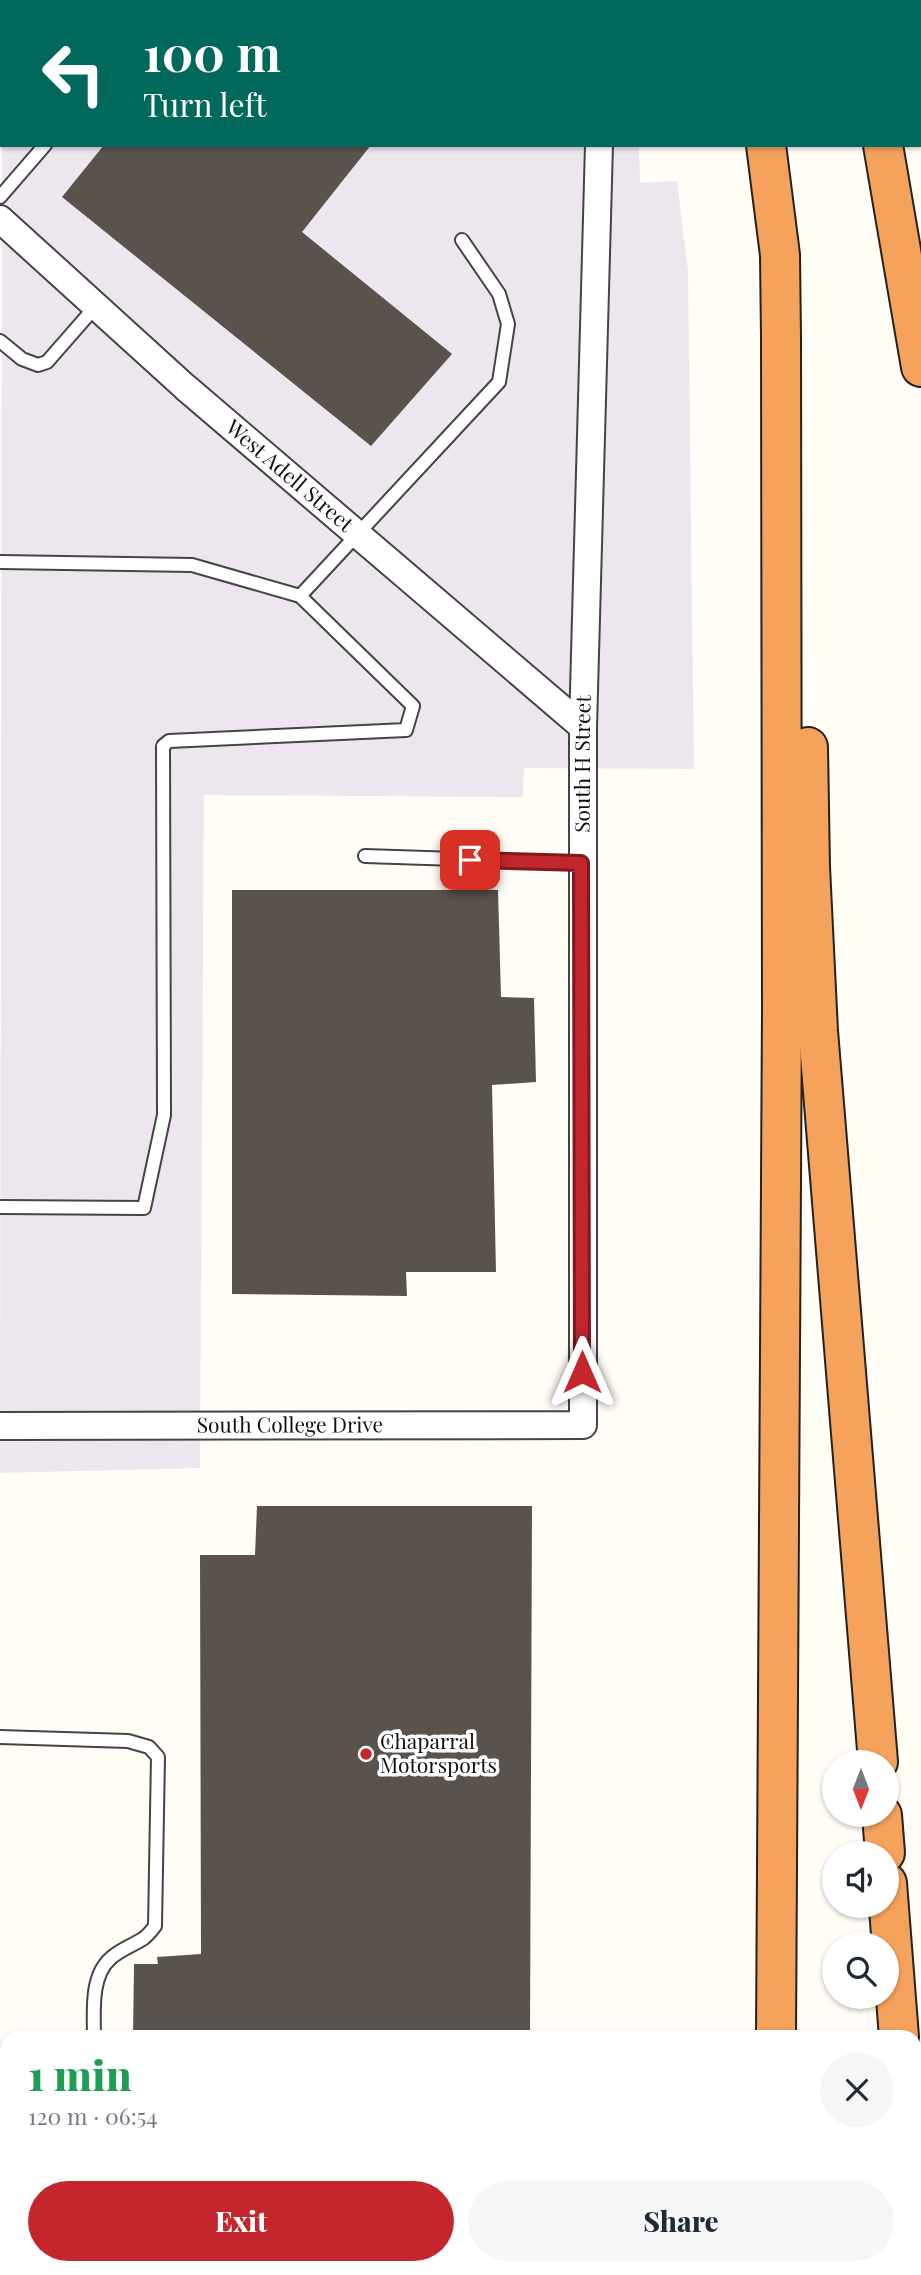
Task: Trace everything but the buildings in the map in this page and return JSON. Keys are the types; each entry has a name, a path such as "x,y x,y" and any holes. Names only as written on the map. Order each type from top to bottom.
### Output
{"highway":[{"path":"766,147 780,255 781,338 782,1010 776,2030"},
{"path":"883,147 921,367"},
{"path":"781,338 804,425 810,867 818,1031 877,1750"},
{"path":"890,1918 898,2030"}],"street":[{"name":"South H Street","path":"583,1425 581,863 599,147"},
{"name":"West Adell Street","path":"0,219 185,387 583,727"},
{"name":"South College Drive","path":"0,1426 583,1425"}],"lane":[{"path":"0,197 43,147"},
{"path":"300,596 499,382 508,324 499,295 462,240"},
{"path":"0,341 22,359 38,365 47,362 96,306"},
{"path":"0,562 192,565 300,596 413,706 407,730 169,741 163,746 164,1115 144,1208 0,1207"},
{"path":"365,856 581,863"},
{"path":"0,1737 128,1741 149,1747 158,1757 155,1926 145,1938 110,1958 99,1975 94,2005 94,2030"}],"shaded area":[{"path":"2,147 639,147 640,183 677,181 688,271 694,769 524,768 523,797 204,795 200,1468 0,1473"}],"place":[{"name":"Chaparral Motorsports","path":"366,1754"}],"route":[{"path":"470,860 581,863 582,1372"}]}
